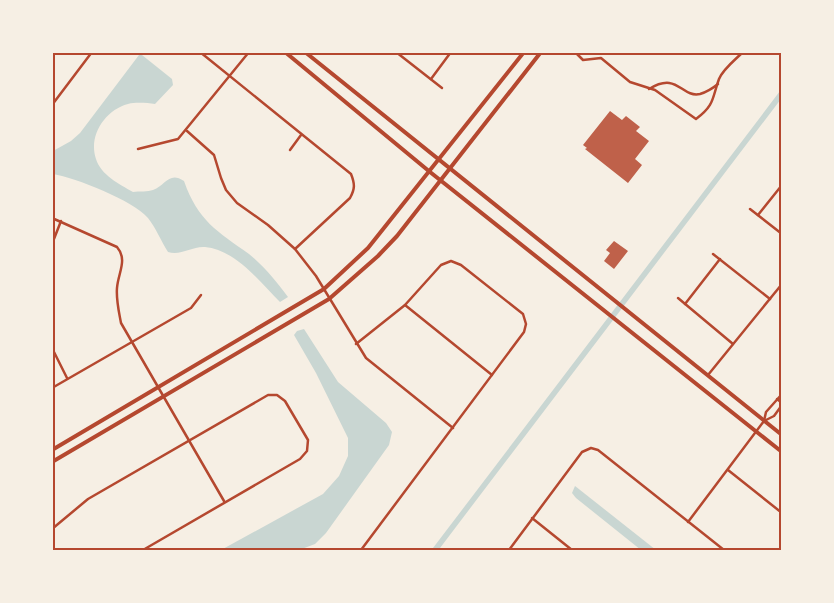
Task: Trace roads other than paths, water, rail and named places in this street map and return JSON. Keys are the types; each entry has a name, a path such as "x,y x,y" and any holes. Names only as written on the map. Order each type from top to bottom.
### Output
{"main road":[{"path":"285,52 430,172 782,452"},
{"path":"305,52 782,435"},
{"path":"52,450 324,289 368,248 524,52"},
{"path":"52,462 329,299 378,256 442,181 541,52"}],"street":[{"path":"52,105 92,52"},
{"path":"200,52 351,174 355,182 350,198 295,249"},
{"path":"138,149 169,143 178,139 249,52"},
{"path":"396,52 442,88"},
{"path":"431,79 452,52"},
{"path":"576,52 583,60 601,58 630,82 655,90 696,120 704,114 715,98 718,84 724,71 743,52"},
{"path":"649,89 665,82 672,83 694,94 701,94 718,84"},
{"path":"187,130 214,154 224,184 237,203 279,233 295,249 324,289 366,358 453,428"},
{"path":"290,150 302,135"},
{"path":"758,215 782,185"},
{"path":"750,209 782,234"},
{"path":"52,218 117,247 122,253 123,261 117,287 117,305 121,323 224,501"},
{"path":"52,244 61,221"},
{"path":"713,254 770,299"},
{"path":"685,304 720,259"},
{"path":"356,344 405,305 441,265 451,261 461,265 523,314 526,324 524,332 361,550"},
{"path":"708,375 782,284"},
{"path":"52,388 191,308 201,295"},
{"path":"678,298 733,344"},
{"path":"405,305 492,375"},
{"path":"52,348 67,378"},
{"path":"688,522 764,421 766,412 782,394"},
{"path":"52,529 88,499 268,395 277,395 285,401 308,440 307,451 300,459 224,501 143,550"},
{"path":"764,421 774,416 782,404 777,399"},
{"path":"509,550 582,452 591,448 598,450 724,550"},
{"path":"728,470 782,513"},
{"path":"532,518 572,550"}],"waterway":[{"path":"435,550 782,93"}]}
